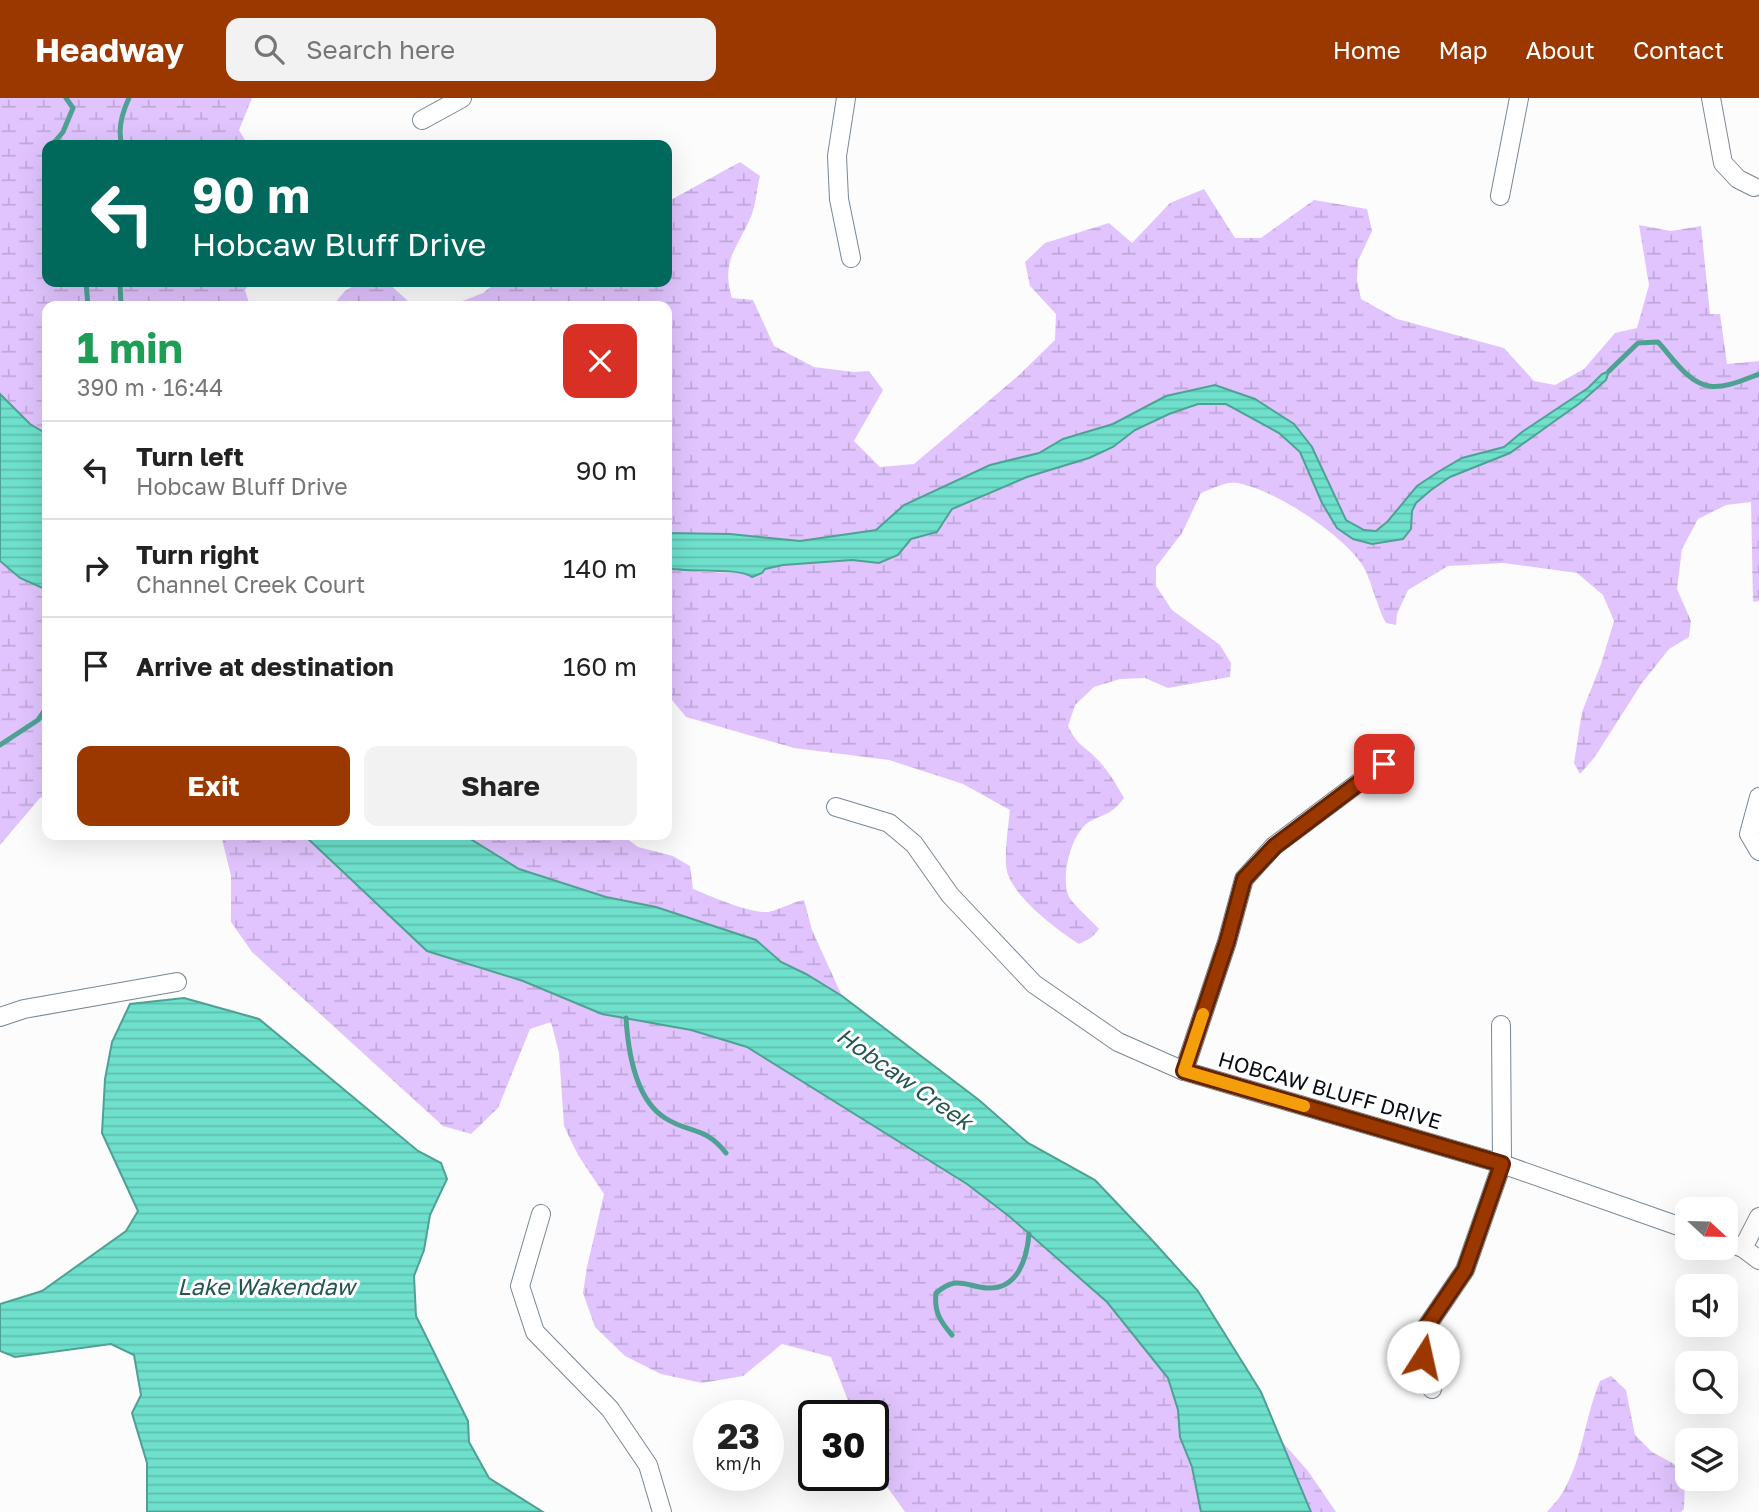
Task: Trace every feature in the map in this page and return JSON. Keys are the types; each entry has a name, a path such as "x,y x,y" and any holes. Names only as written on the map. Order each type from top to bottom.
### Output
{"street":[{"path":"422,120 462,98"},
{"path":"846,98 836,156 839,199 851,258"},
{"path":"1500,196 1520,98"},
{"path":"1711,98 1723,163 1738,179 1754,187"},
{"path":"1184,1071 1227,942 1244,879 1275,846 1405,748"},
{"path":"1759,797 1749,834 1759,851"},
{"name":"HOBCAW BLUFF DRIVE","path":"836,807 889,823 914,844 950,895 1034,984 1118,1042 1184,1071 1502,1164 1675,1225"},
{"path":"0,1017 24,1009 177,982"},
{"path":"1432,1389 1423,1357 1427,1326 1465,1270 1502,1164 1501,1026"},
{"path":"541,1214 520,1286 535,1332 610,1409 648,1465 662,1512"},
{"path":"1738,1241 1759,1217"},
{"path":"1738,1247 1759,1260"}],"green space":[{"path":"0,98 252,98 239,130 245,140 42,140 42,287 247,287 245,290 248,301 42,301 42,431 30,425 0,394"},
{"path":"740,162 760,176 752,214 730,263 728,273 732,298 753,300 774,346 814,367 869,371 883,390 854,441 880,467 914,464 1018,376 1055,340 1056,314 1030,286 1025,262 1045,243 1109,223 1132,243 1170,203 1204,189 1235,238 1261,238 1314,200 1367,209 1372,231 1358,261 1357,280 1361,299 1397,319 1504,348 1534,381 1555,385 1584,369 1615,333 1637,328 1649,285 1639,225 1671,231 1701,226 1710,314 1720,314 1727,364 1759,361 1759,601 1753,602 1751,502 1726,505 1698,519 1682,549 1677,589 1691,621 1689,637 1669,649 1642,683 1594,758 1580,774 1574,763 1582,712 1614,621 1603,595 1577,573 1503,563 1448,566 1408,590 1397,614 1396,625 1386,623 1361,563 1338,539 1305,514 1269,494 1237,483 1229,483 1201,493 1182,533 1156,567 1156,586 1172,610 1220,645 1231,663 1230,677 1168,688 1145,678 1120,679 1094,687 1075,705 1068,726 1078,742 1102,765 1124,798 1112,811 1089,822 1072,846 1066,879 1069,897 1099,929 1092,937 1079,944 1035,910 1009,876 1006,851 1010,810 963,784 889,760 794,748 686,717 672,700 672,569 746,573 783,565 852,560 879,563 898,555 911,539 937,532 952,509 1028,477 1089,458 1113,447 1135,430 1198,404 1226,404 1279,433 1300,452 1322,503 1337,528 1353,539 1372,544 1403,539 1411,529 1412,511 1416,503 1431,490 1450,477 1510,453 1558,420 1602,374 1588,388 1504,447 1462,458 1417,486 1388,521 1376,531 1364,530 1346,520 1312,447 1255,399 1166,396 1113,424 1063,439 1039,453 990,465 904,505 876,530 800,541 730,534 672,534 672,301 463,301 491,287 672,287 672,199"},
{"path":"352,287 393,287 408,301 336,301"},
{"path":"0,562 20,578 42,588 42,797 0,845"},
{"path":"222,840 309,840 427,951 523,981 602,1014 691,1030 747,1047 967,1184 1010,1217 1107,1302 1168,1378 1178,1410 1180,1437 1192,1467 1201,1512 905,1512 889,1490 889,1400 848,1400 831,1357 782,1344 743,1376 702,1383 661,1374 625,1356 595,1327 583,1293 604,1194 578,1155 564,1126 559,1053 551,1022 530,1029 498,1108 471,1134 443,1126 252,952 231,922 231,876"},
{"path":"472,840 629,840 638,847 673,856 690,866 693,889 730,904 767,912 804,900 812,930 842,996 781,962 756,940 656,907 606,897 519,869"},
{"path":"1611,1376 1626,1390 1635,1435 1652,1452 1675,1465 1675,1491 1685,1491 1684,1509 1681,1512 1547,1512 1570,1477 1600,1381"},
{"path":"1277,1436 1308,1471 1336,1512 1311,1512"}],"water":[{"path":"1609,371 1606,380 1580,403 1510,453 1450,477 1431,490 1416,503 1412,511 1411,529 1403,539 1372,544 1353,539 1337,528 1322,503 1300,452 1279,433 1226,404 1198,404 1135,430 1113,447 1089,458 1027,477 952,509 937,532 911,539 898,555 879,563 852,560 783,565 765,569 752,577 736,572 672,568 672,533 730,534 800,541 876,530 904,505 990,465 1039,453 1063,439 1113,424 1166,396 1215,385 1255,399 1294,424 1312,447 1346,520 1364,530 1376,531 1388,521 1417,486 1462,458 1504,447 1588,388"},
{"path":"0,394 30,424 42,431 42,588 20,578 0,561"},
{"name":"Hobcaw Creek","path":"309,840 472,840 519,869 606,897 656,907 756,940 781,962 842,996 979,1100 1028,1143 1095,1180 1198,1291 1261,1392 1311,1512 1201,1512 1192,1467 1180,1437 1178,1410 1168,1378 1107,1302 1010,1217 967,1184 747,1047 691,1030 602,1014 523,981 427,951"},
{"name":"Lake Wakendaw","path":"184,998 259,1019 418,1151 441,1163 447,1179 430,1215 424,1250 414,1276 416,1316 468,1421 469,1442 489,1478 543,1512 147,1512 147,1463 132,1413 141,1395 134,1355 111,1344 15,1357 0,1351 0,1304 42,1291 126,1231 138,1211 102,1133 105,1079 112,1042 130,1004"}],"waterway":[{"path":"56,140 63,132 73,108 66,98"},
{"path":"121,140 121,121 129,98"},
{"path":"86,287 88,301"},
{"path":"120,287 121,301"},
{"path":"1609,371 1638,343 1658,342 1681,368 1701,384 1722,386 1759,374"},
{"path":"0,745 38,720 42,714"},
{"path":"626,1018 635,1073 655,1110 674,1123 711,1138 726,1153"},
{"path":"952,1335 939,1316 936,1293 956,1283 987,1288 1006,1284 1019,1271 1029,1234"}],"slow traffic":[{"path":"1203,1014 1184,1071 1304,1106"}],"route":[{"path":"1384,764 1275,846 1244,879 1227,942 1184,1071 1502,1164 1490,1192 1465,1270 1427,1326 1423,1357"}]}
